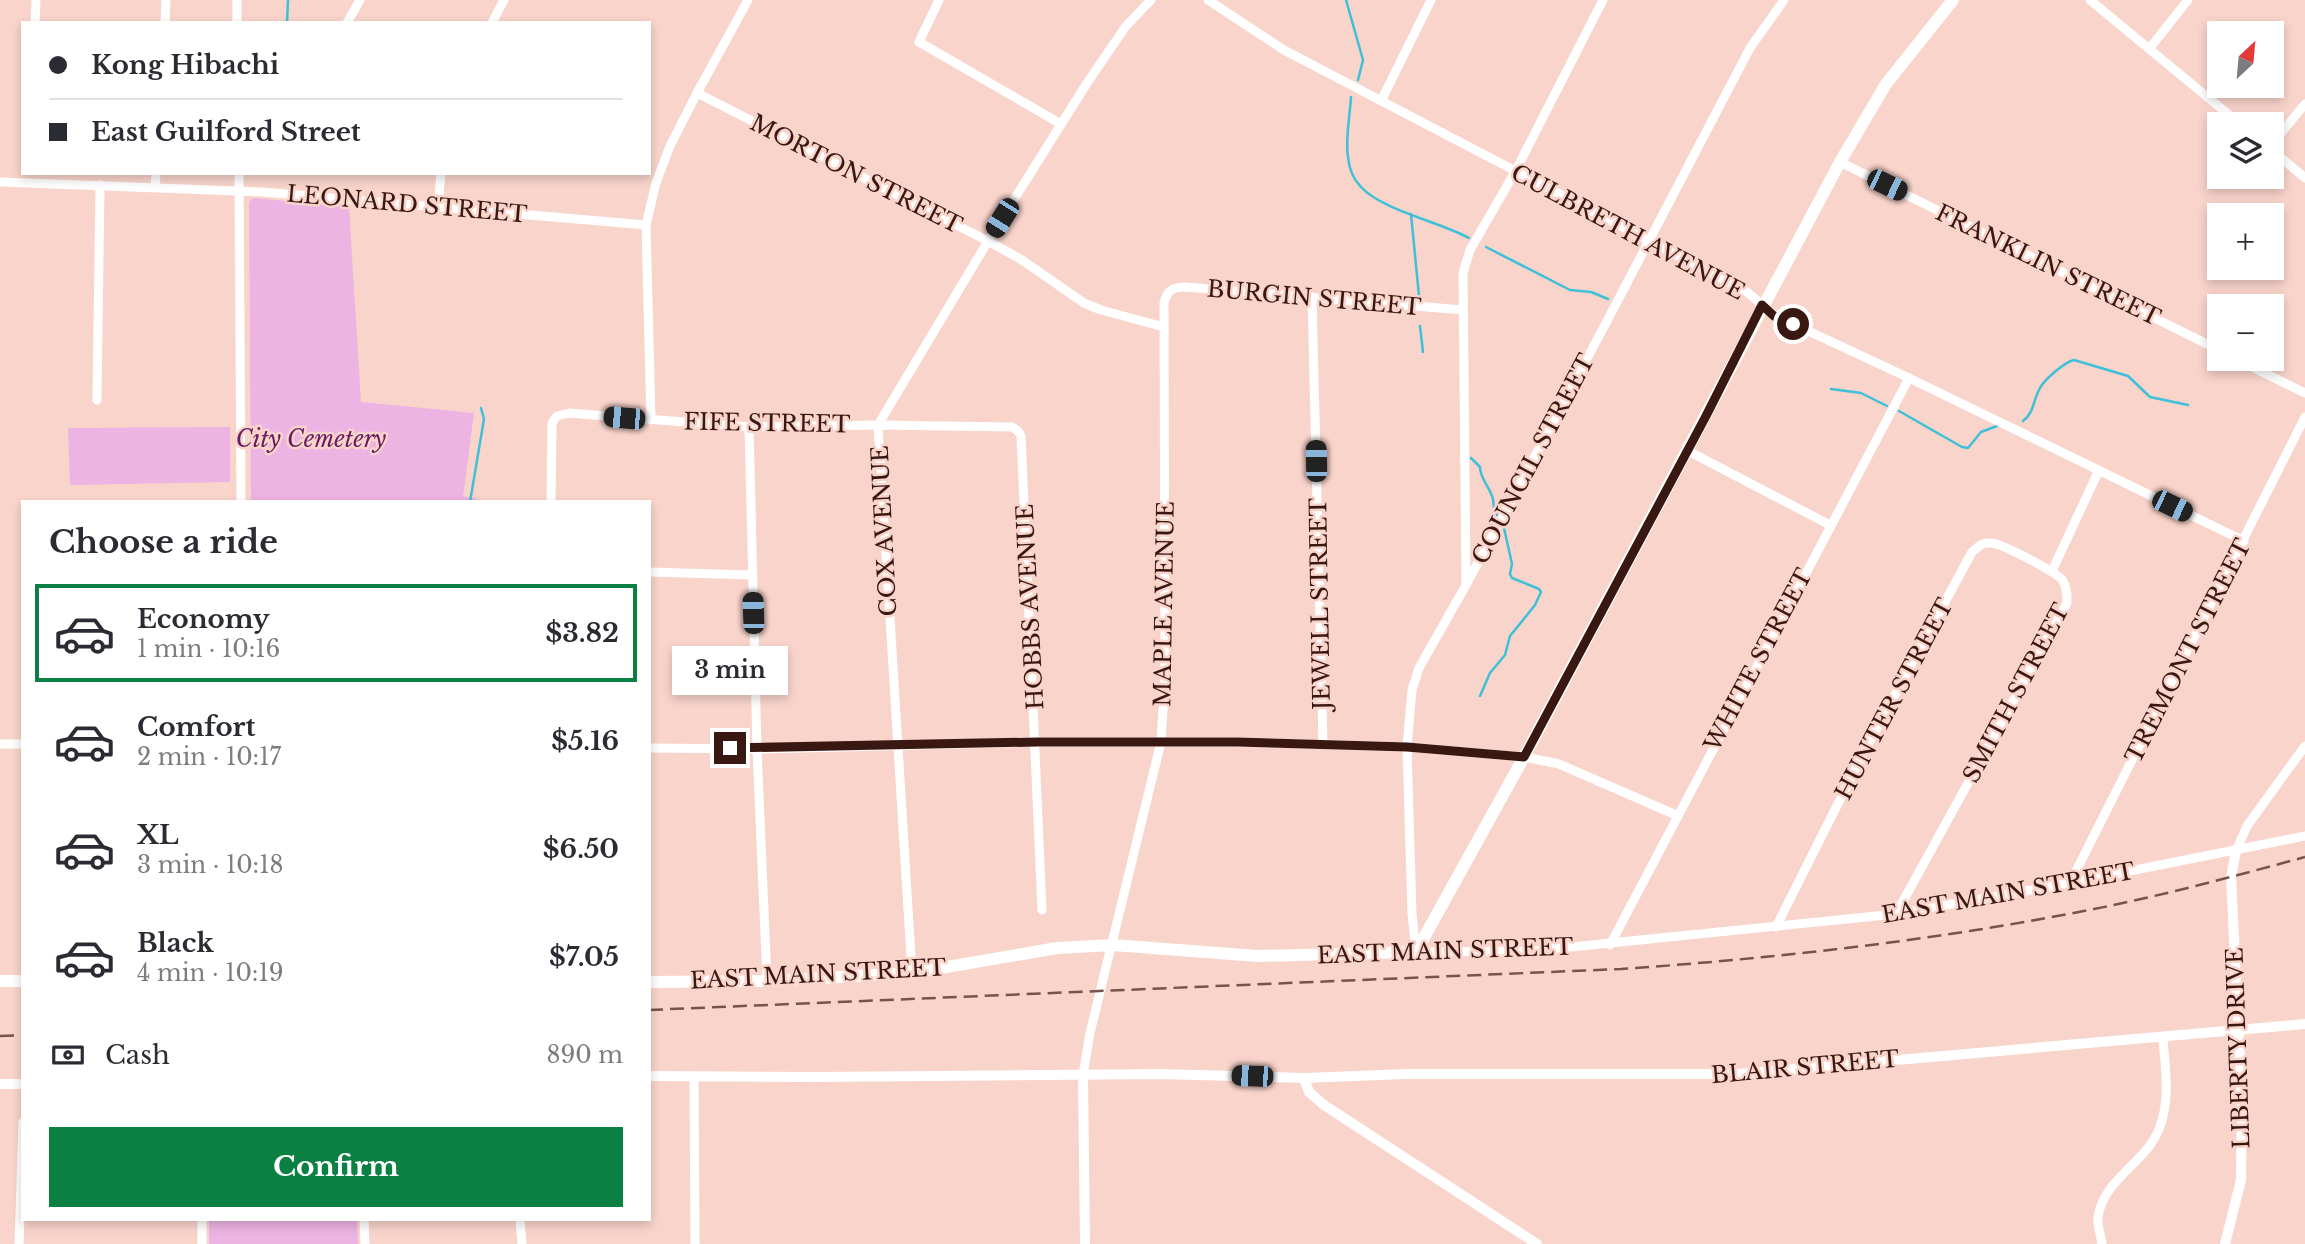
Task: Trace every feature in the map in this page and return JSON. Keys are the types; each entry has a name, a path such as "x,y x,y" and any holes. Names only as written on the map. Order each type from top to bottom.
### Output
{"main road":[{"path":"1416,952 1524,757 1840,162 1886,84 1953,0"},
{"name":"EAST MAIN STREET","path":"651,982 767,981 912,973 1057,948 1113,945 1257,956 1416,952"},
{"path":"0,981 21,981"}],"street":[{"path":"35,21 36,0"},
{"path":"165,21 166,0"},
{"path":"237,0 237,21"},
{"path":"348,21 360,0"},
{"path":"493,21 505,0"},
{"path":"651,420 646,225 656,183 670,146 748,0"},
{"path":"939,0 919,43 1061,124"},
{"name":"COX AVENUE","path":"912,973 878,425 1061,124 1126,26 1151,0"},
{"name":"CULBRETH AVENUE","path":"1208,0 1284,50 1747,292 1774,316 1909,377 2244,541"},
{"path":"1381,101 1432,0"},
{"path":"1466,585 1463,273 1470,250 1515,172 1603,0"},
{"name":"COUNCIL STREET","path":"1416,952 1412,914 1407,747 1412,690 1419,668 1649,242 1750,47 1784,0"},
{"path":"2090,0 2225,112"},
{"path":"2149,49 2188,0"},
{"name":"MORTON STREET","path":"697,93 988,241 1022,260 1084,303 1164,327"},
{"path":"2284,129 2305,104"},
{"path":"2284,160 2305,178"},
{"name":"FRANKLIN STREET","path":"1840,162 2207,344"},
{"path":"155,187 156,175"},
{"path":"239,175 241,500"},
{"path":"438,206 441,175"},
{"name":"LEONARD STREET","path":"0,182 28,178 100,186 240,191 646,225"},
{"path":"97,400 100,186"},
{"name":"BURGIN STREET","path":"1167,292 1175,287 1185,287 1463,310"},
{"name":"MAPLE AVENUE","path":"1083,1075 1091,1026 1161,742 1165,676 1164,303 1167,292"},
{"name":"JEWELL STREET","path":"1312,297 1323,744"},
{"path":"2260,371 2305,393"},
{"name":"WHITE STREET","path":"1610,945 1676,815 1909,377"},
{"name":"FIFE STREET","path":"551,500 552,423 557,416 569,413 749,428 878,425 1012,428 1018,431"},
{"name":"TREMONT STREET","path":"2070,883 2305,417"},
{"path":"749,428 757,749 767,981"},
{"name":"HOBBS AVENUE","path":"1018,431 1021,436 1037,742 1042,910"},
{"path":"1688,451 1830,525"},
{"name":"SMITH STREET","path":"1896,914 2067,603 2063,580 2052,571 2099,470"},
{"name":"HUNTER STREET","path":"1776,927 1864,752 1972,552 1981,544 1993,542 2052,571"},
{"path":"651,572 752,575"},
{"path":"651,748 757,749 1037,742 1407,747 1524,757 1559,764 1676,815"},
{"path":"0,744 21,744"},
{"path":"2236,851 2247,826 2305,746"},
{"name":"EAST MAIN STREET","path":"1416,952 1532,951 1610,945 1896,914 2070,883 2305,836"},
{"name":"LIBERTY DRIVE","path":"2225,1244 2241,1180 2242,1100 2231,877 2236,851"},
{"name":"BLAIR STREET","path":"1304,1078 1406,1074 1738,1074 2305,1024"},
{"path":"2102,1244 2098,1219 2103,1200 2159,1131 2166,1094 2163,1038"},
{"path":"651,1076 1198,1074 1304,1078 1309,1092 1324,1105 1537,1244"},
{"path":"1083,1075 1085,1244"},
{"path":"694,1076 695,1244"},
{"path":"0,1084 21,1084"},
{"path":"19,1244 21,1183"},
{"path":"202,1221 202,1244"},
{"path":"364,1221 365,1244"},
{"path":"520,1221 522,1244"}],"green space":[{"name":"City Cemetery","path":"253,198 349,207 361,402 474,413 463,497 476,500 251,500 249,202"},
{"path":"230,427 230,482 70,485 68,428"},
{"path":"209,1221 357,1221 358,1244 209,1244"}],"waterway":[{"path":"287,21 288,0"},
{"path":"1346,0 1363,60 1358,80"},
{"path":"1351,97 1347,150 1350,169 1358,184 1370,195 1397,209 1469,238"},
{"path":"1411,214 1419,296"},
{"path":"1486,247 1570,290 1591,292 1608,299"},
{"path":"1420,326 1423,352"},
{"path":"2023,421 2045,381 2074,360 2128,376 2150,397 2188,405"},
{"path":"1831,389 1861,393 1887,406"},
{"path":"470,500 484,419 481,408"},
{"path":"1899,411 1968,448 1981,432 1997,426"},
{"path":"1471,458 1480,467 1497,515"},
{"path":"1480,696 1490,673 1505,655 1510,636 1535,605 1541,592 1512,578 1512,564 1504,528"}],"railway":[{"path":"651,1010 1621,969 1740,959 1918,939 2035,920 2147,898 2305,857"},
{"path":"0,1036 21,1035"}],"route":[{"path":"730,748 1037,742 1237,742 1407,747 1524,757 1706,416 1762,305 1774,316 1793,324"}]}
